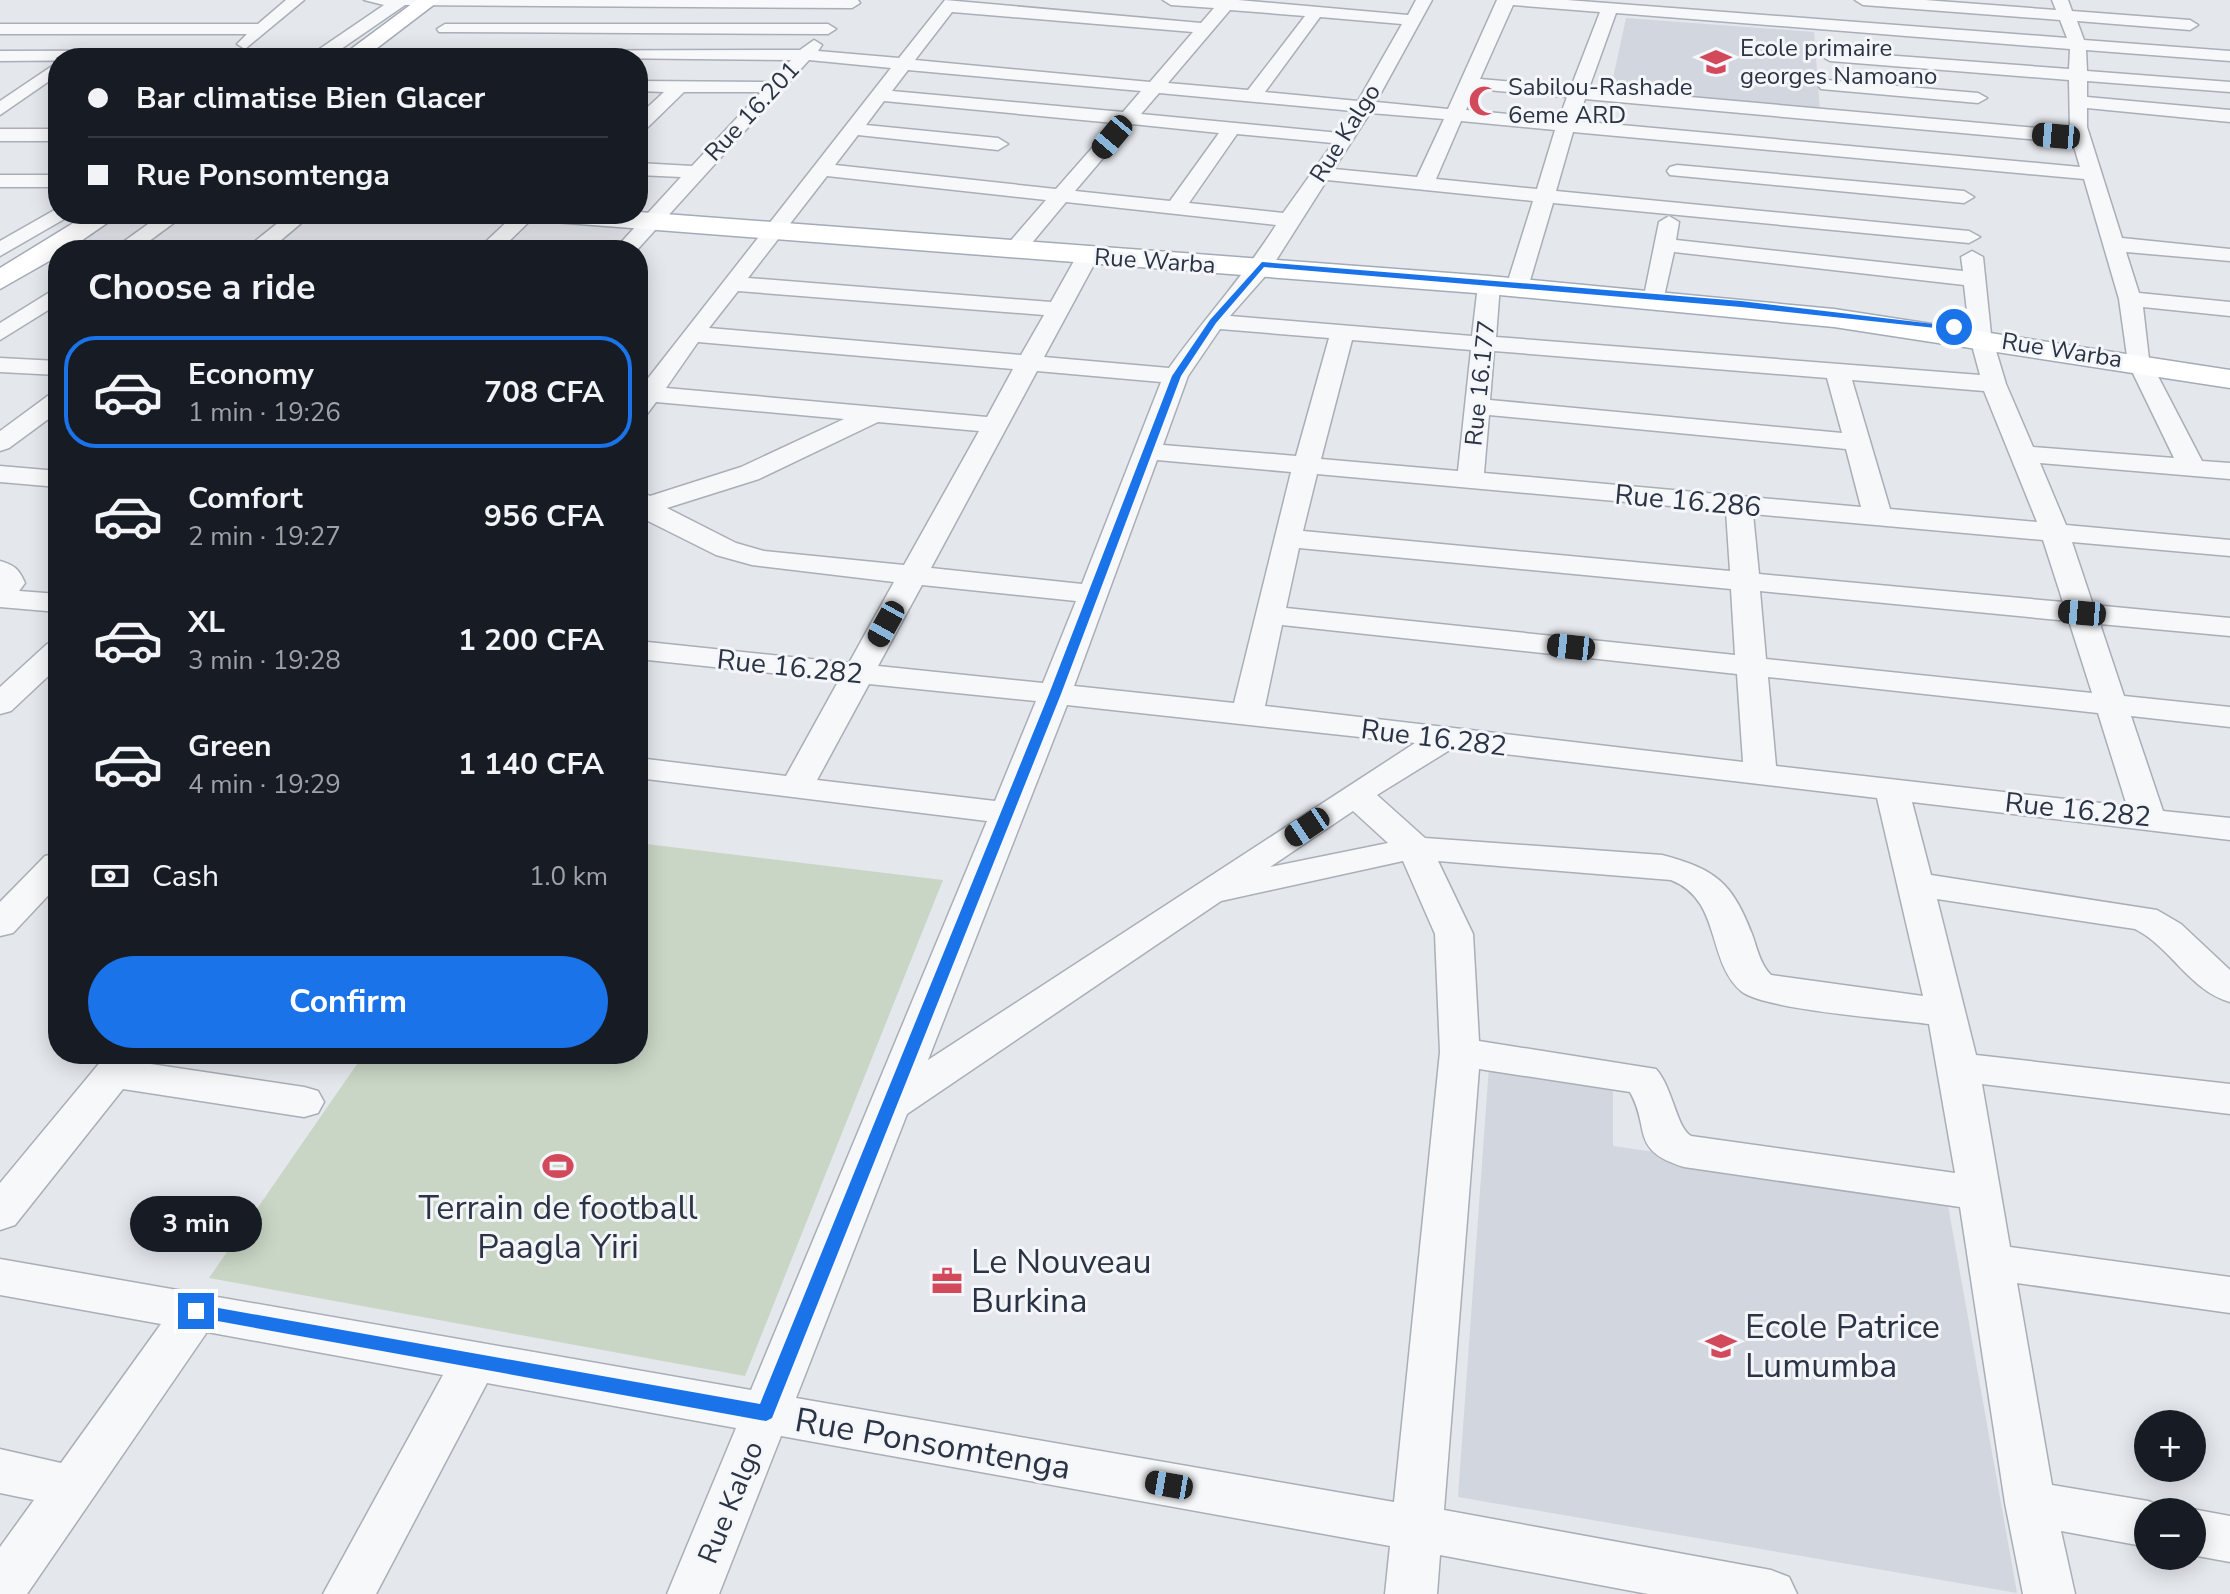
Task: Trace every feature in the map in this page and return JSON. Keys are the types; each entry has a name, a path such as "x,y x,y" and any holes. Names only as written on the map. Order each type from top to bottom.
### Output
{"main road":[{"path":"364,48 429,0"},
{"path":"381,48 446,0"},
{"path":"648,220 1018,245 1261,266"},
{"path":"65,240 91,224"},
{"path":"90,240 114,224"},
{"name":"Rue Warba","path":"776,229 1087,257 1504,284 1834,318 1982,334 2139,360 2230,379"},
{"path":"0,280 48,250"},
{"path":"0,296 48,266"},
{"path":"1504,284 1874,317 1982,334"},
{"path":"2139,360 2230,372"}],"street":[{"path":"240,48 296,0"},
{"path":"372,0 853,2"},
{"path":"331,48 402,0"},
{"path":"1171,0 1228,2 1411,20"},
{"name":"Rue Kalgo","path":"693,1594 1055,694 1176,376 1213,322 1261,266 1346,139 1424,0"},
{"path":"1424,183 1506,0 1728,9 1831,26 2230,56"},
{"path":"1863,0 2062,7 2190,25"},
{"path":"420,48 478,1"},
{"path":"630,48 682,1"},
{"name":"Rue 16.201","path":"648,223 853,2"},
{"path":"1018,245 1228,2"},
{"path":"648,390 904,66 950,3 1205,28"},
{"name":"Rue 16.177","path":"1470,481 1486,344 1504,284 1546,196 1578,92 1623,6"},
{"path":"2062,7 2078,45 2077,102 2082,138 2130,299 2139,360 2192,468"},
{"path":"1253,96 1316,12"},
{"path":"1826,115 1831,26"},
{"path":"0,29 261,29"},
{"path":"445,29 828,29"},
{"path":"648,56 805,55 2094,174"},
{"path":"0,56 48,57"},
{"path":"1830,56 2230,87"},
{"path":"1975,68 1978,129"},
{"path":"0,110 48,74"},
{"path":"38,82 48,82"},
{"path":"1469,83 2082,138"},
{"path":"1827,85 1978,98"},
{"path":"648,86 774,87"},
{"path":"648,116 680,86"},
{"path":"880,95 1346,139"},
{"path":"2077,102 2230,116"},
{"path":"1655,296 1682,136 1692,104"},
{"path":"956,183 1032,110"},
{"path":"1177,206 1232,128"},
{"path":"853,129 998,144"},
{"path":"0,135 48,135"},
{"path":"1958,162 1982,334 1994,384 2055,533 2108,704 2148,817"},
{"path":"648,170 695,172"},
{"path":"822,170 1289,220"},
{"path":"1677,171 1964,197"},
{"path":"1321,174 1969,237"},
{"path":"0,181 48,181"},
{"path":"0,222 48,218"},
{"path":"0,250 48,220"},
{"path":"138,240 161,224"},
{"path":"268,240 289,224"},
{"path":"499,240 516,224"},
{"name":"Rue 16.201","path":"634,240 648,224"},
{"path":"2114,244 2230,255"},
{"path":"1665,245 1974,279"},
{"path":"797,786 1087,257"},
{"path":"733,284 1057,309"},
{"path":"2130,299 2230,309"},
{"path":"0,333 48,301"},
{"path":"1213,322 1994,384"},
{"path":"1247,714 1287,538 1342,333"},
{"path":"692,334 1176,376"},
{"path":"0,365 48,367"},
{"path":"1838,374 1878,517"},
{"path":"648,399 995,425"},
{"path":"1477,406 1857,442"},
{"path":"0,443 48,407"},
{"path":"648,502 750,473 875,414"},
{"name":"Rue 16.286","path":"1146,451 2230,548"},
{"path":"2025,454 2230,471"},
{"path":"0,474 48,478"},
{"path":"1739,505 1760,773"},
{"path":"648,508 743,556 1092,594"},
{"path":"1287,538 2230,627"},
{"path":"0,570 6,573 10,583 0,597 48,602"},
{"path":"1268,615 2230,717"},
{"name":"Rue 16.282","path":"648,651 1247,714 2230,829"},
{"path":"0,704 48,659"},
{"path":"890,1105 1355,794 1445,739"},
{"path":"648,769 1006,813"},
{"path":"1892,789 1959,1067 2030,1503 2049,1594"},
{"path":"1355,794 1415,848 1454,934 1460,1052 1411,1594"},
{"path":"1212,891 1415,848 1662,866 1703,882 1716,897 1748,974 1757,984 1780,991 1947,1013"},
{"path":"0,924 48,883"},
{"path":"1915,884 2144,918 2173,934 2216,981 2230,989"},
{"path":"1460,1052 1642,1079 1649,1085 1661,1134 1672,1148 1980,1193"},
{"path":"0,1213 120,1064"},
{"path":"126,1064 304,1102"},
{"path":"1959,1067 2230,1099"},
{"path":"1992,1262 2230,1295"},
{"name":"Rue Ponsomtenga","path":"0,1277 1768,1594"},
{"path":"0,1589 196,1311"},
{"path":"349,1594 474,1362"},
{"path":"0,1471 72,1487"},
{"path":"2030,1503 2134,1522"},
{"path":"2206,1535 2230,1539"}],"shaded area":[{"name":"Ecole primaire georges Namoano","path":"1626,18 1814,32 1820,111 1610,92"},
{"name":"Ecole Patrice Lumumba","path":"1489,1066 1613,1083 1613,1146 1946,1194 2017,1593 1458,1497"}],"green space":[{"name":"Terrain de football Paagla Yiri","path":"648,844 943,880 745,1376 209,1278 357,1064 648,1064"}],"place":[{"name":"Ecole primaire georges Namoano","path":"1716,62"},
{"name":"Sabilou-Rashade 6eme ARD","path":"1484,101"},
{"name":"Terrain de football Paagla Yiri","path":"558,1166"},
{"name":"Le Nouveau Burkina","path":"947,1281"},
{"name":"Ecole Patrice Lumumba","path":"1721,1346"}],"route":[{"path":"196,1311 766,1413 1055,694 1176,376 1213,322 1262,264 1741,304 1954,327"}]}
